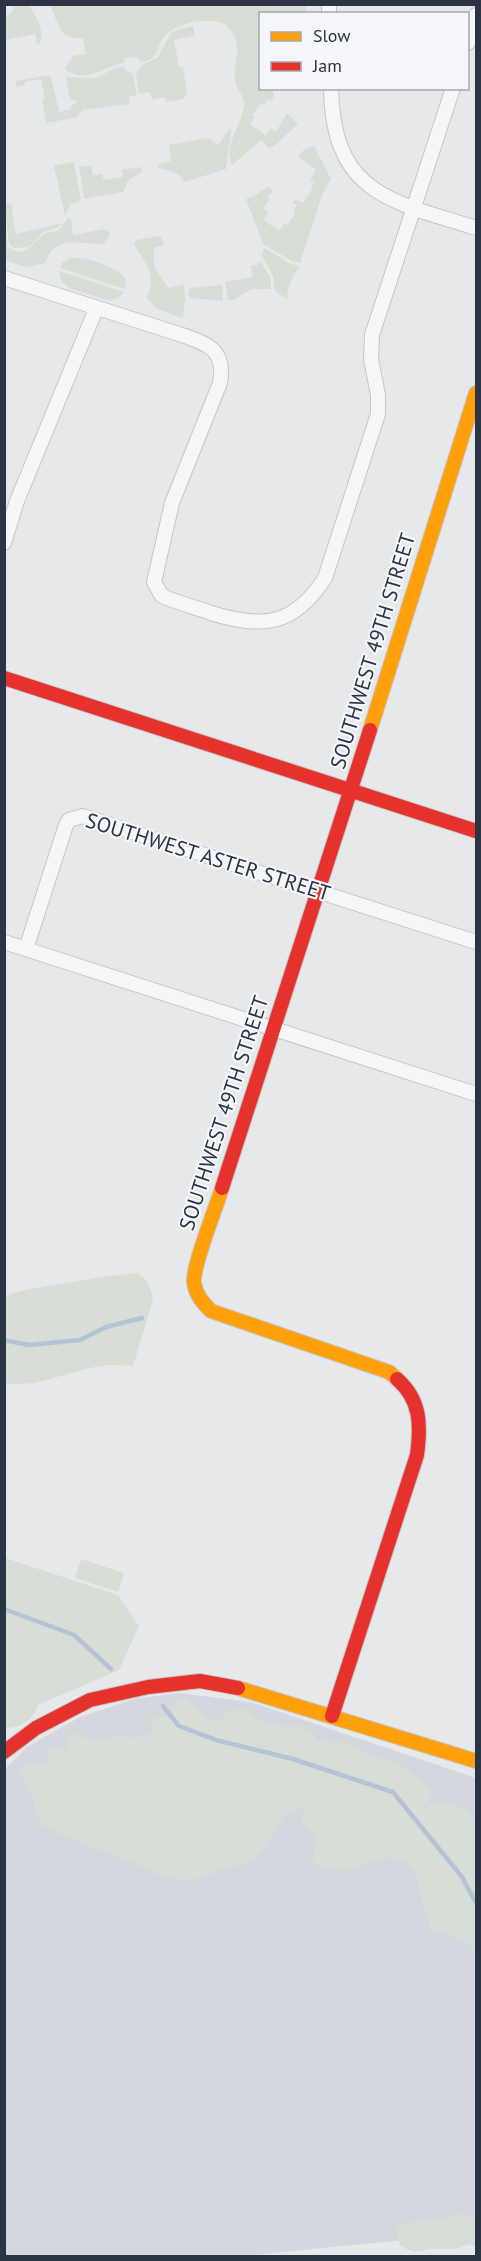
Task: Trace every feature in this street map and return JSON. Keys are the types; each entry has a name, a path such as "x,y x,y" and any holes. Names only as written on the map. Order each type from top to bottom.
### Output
{"street":[{"path":"469,40 477,15"},
{"path":"331,90 334,131 349,165 357,176 373,190 397,202 477,228"},
{"path":"4,278 206,344 213,349 221,365 220,383 172,503 154,582 162,596 174,601 234,620 255,623 272,621 301,607 315,594 325,578 378,414 378,395 371,359 372,335 452,90"},
{"path":"4,543 17,501 96,309"},
{"name":"SOUTHWEST 49TH STREET","path":"332,1716 417,1455 421,1428 420,1416 410,1391 403,1382 389,1372 211,1311 195,1291 194,1274 275,1029 477,393"},
{"path":"4,678 477,831"},
{"name":"SOUTHWEST ASTER STREET","path":"26,949 66,825 69,820 77,816 83,816 477,942"},
{"path":"4,942 477,1094"},
{"path":"4,1752 36,1728 90,1700 148,1687 200,1681 252,1691 477,1761"}],"shaded area":[{"path":"14,5 29,5 41,29 39,45 35,34 5,40 5,18 12,12"},
{"path":"50,5 306,5 307,12 259,12 259,90 273,90 274,96 264,105 261,103 252,115 255,117 250,124 266,135 271,128 276,132 287,113 298,124 273,147 269,148 261,140 232,165 231,143 244,103 235,81 237,44 225,24 202,21 185,24 170,31 162,40 154,56 147,61 141,62 137,57 125,58 124,63 90,75 83,75 67,71 65,68 73,56 86,54 83,38 69,37 64,34"},
{"path":"193,26 195,36 174,40 179,67 183,67 187,93 183,99 166,102 165,97 152,100 150,92 139,94 136,75 141,66 158,57 170,34"},
{"path":"117,67 124,67 133,74 137,95 129,96 130,104 82,110 78,113 79,117 46,123 41,79 25,82 25,85 17,87 15,81 51,77 59,112 71,109 71,106 78,102 70,99 66,77 96,78"},
{"path":"230,128 226,169 185,182 176,174 159,168 158,164 171,161 169,145 208,138 218,145"},
{"path":"314,146 331,179 322,195 300,263 292,261 263,244 246,199 269,186 273,190 263,209 268,213 264,220 279,231 284,224 287,225 295,214 293,212 297,205 293,203 296,199 303,203 312,189 314,183 310,180 316,170 298,156 304,150"},
{"path":"74,162 81,200 71,204 65,215 54,166"},
{"path":"91,165 93,175 102,174 104,180 123,177 122,170 141,167 142,172 129,180 123,192 84,199 79,167"},
{"path":"11,203 16,234 62,223 59,227 43,232 29,247 14,248 9,244 5,208 5,204"},
{"path":"68,218 71,218 73,235 105,229 109,232 109,237 103,244 74,242 60,244 49,254 45,263 26,267 5,260 5,224 8,247 20,252 25,251 45,234 59,230"},
{"path":"160,236 164,245 154,248 154,266 168,288 184,285 183,318 157,309 147,298 150,289 150,275 146,263 134,244 137,240"},
{"path":"264,248 291,264 299,266 289,285 287,299 275,291 273,276 262,256"},
{"path":"70,258 92,261 116,270 126,279 125,289 60,268 62,263"},
{"path":"261,262 271,279 271,289 252,289 233,300 228,300 225,282 252,277 251,266"},
{"path":"59,271 124,292 118,298 107,300 69,288 61,281"},
{"path":"222,285 223,301 191,298 188,295 190,288"},
{"path":"138,1273 148,1285 153,1300 133,1366 105,1365 30,1383 5,1383 5,1296 25,1290"},
{"path":"5,1558 118,1595 139,1626 119,1670 38,1705 36,1711 25,1723 4,1728"},
{"path":"81,1559 124,1573 118,1592 75,1578"},
{"path":"179,1693 250,1702 476,1778 476,2233 241,2256 5,2256 5,1769 27,1747 80,1717 135,1699"},
{"path":"184,1696 209,1719 218,1721 230,1710 247,1710 268,1725 305,1727 317,1739 326,1742 345,1742 360,1748 366,1754 398,1763 430,1789 432,1796 422,1808 448,1804 465,1810 476,1822 476,1957 464,1941 432,1931 423,1906 416,1872 404,1861 387,1858 342,1871 327,1869 313,1863 316,1835 301,1821 304,1814 302,1807 293,1810 280,1821 269,1842 254,1859 189,1880 160,1875 119,1856 82,1844 42,1825 29,1790 19,1773 23,1766 30,1763 46,1764 50,1748 66,1749 71,1735 79,1734 94,1743 113,1737 138,1737 152,1732 151,1724 155,1717 163,1718 171,1715 177,1699"},
{"path":"459,2214 476,2217 476,2247 470,2244 456,2249 414,2252 400,2246 397,2231 400,2224 441,2219"}],"waterway":[{"path":"4,1340 29,1345 80,1340 106,1327 142,1318"},
{"path":"4,1609 74,1635 111,1669"},
{"path":"163,1706 179,1726 216,1740 293,1759 393,1792 462,1877 476,1903"}],"traffic: slow":[{"path":"370,730 476,393"},
{"path":"222,1188 194,1275 196,1291 205,1305 211,1311 389,1372 397,1379"},
{"path":"238,1688 476,1761"}],"traffic: jam":[{"path":"4,678 476,831"},
{"path":"222,1188 370,730"},
{"path":"332,1716 417,1455 418,1414 411,1396 397,1379"},
{"path":"4,1752 36,1728 90,1700 148,1687 200,1681 238,1688"}]}
